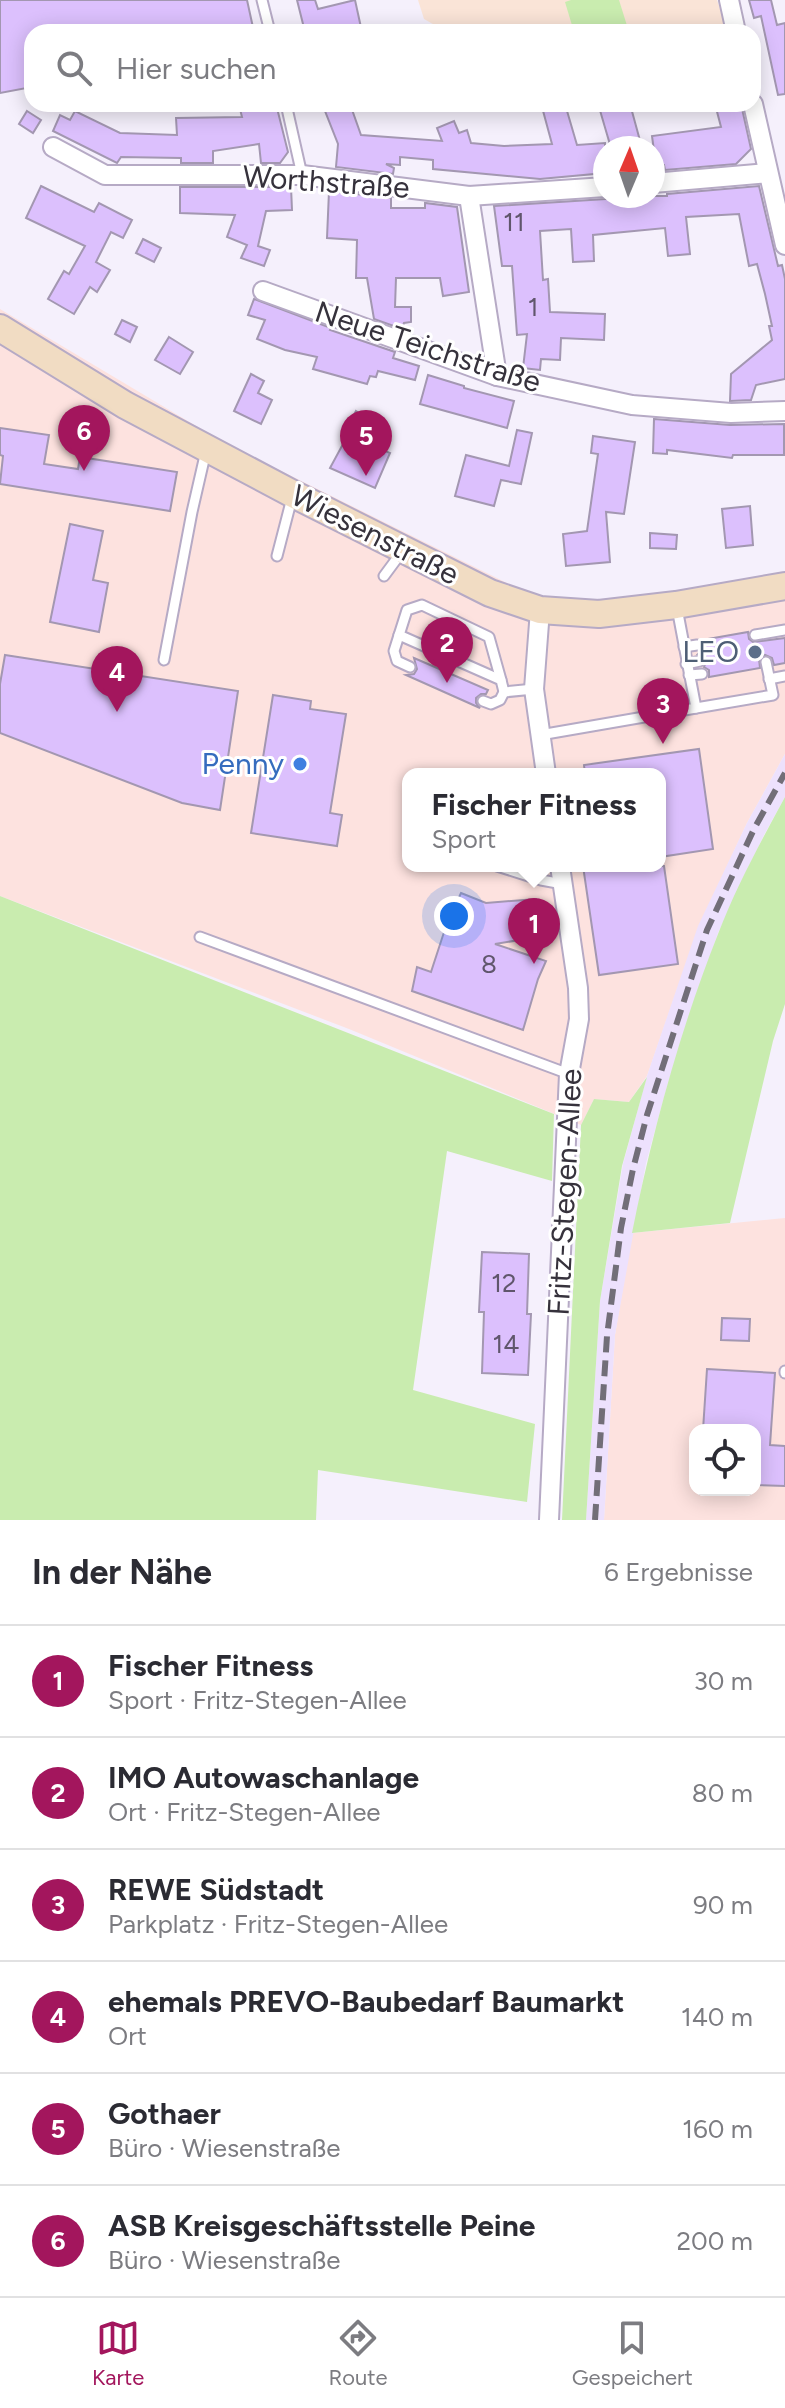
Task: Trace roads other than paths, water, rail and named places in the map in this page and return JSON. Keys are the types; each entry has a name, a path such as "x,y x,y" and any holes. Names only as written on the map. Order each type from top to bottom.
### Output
{"street":[{"path":"729,0 734,24"},
{"path":"755,112 785,245"},
{"name":"Worthstraße","path":"53,147 105,175 302,175 469,196 593,188"},
{"path":"665,182 768,173"},
{"path":"469,196 497,376"},
{"name":"Neue Teichstraße","path":"263,291 497,376 632,405 731,413 785,411"},
{"name":"Wiesenstraße","path":"0,328 125,405 293,494 490,593 540,610 599,614 676,605 785,586"},
{"path":"540,610 534,689 545,768"},
{"name":"Fritz-Stegen-Allee","path":"549,1520 569,1074 579,1019 578,988 561,875"}],"lane":[{"path":"262,0 268,24"},
{"path":"288,112 302,175"},
{"path":"164,660 207,448"},
{"path":"277,556 293,494"},
{"path":"384,576 403,550"},
{"path":"410,667 397,661 394,651 407,610 422,605 489,637 504,692 500,700 491,704 483,701"},
{"path":"676,605 696,708"},
{"path":"759,637 785,630"},
{"path":"399,635 501,680"},
{"path":"684,647 697,645"},
{"path":"686,664 700,661"},
{"path":"540,735 773,695 763,661"},
{"path":"689,675 702,674"},
{"path":"769,679 785,676"},
{"path":"504,692 534,689"},
{"path":"540,872 561,875"},
{"path":"200,937 569,1074"}],"railway":[{"path":"595,1520 607,1336 621,1228 633,1169 647,1115 707,930 754,829 785,773"}],"place":[{"name":"ASB Kreisgeschäftsstelle Peine","path":"84,471"},
{"name":"Gothaer","path":"366,476"},
{"name":"LEO","path":"755,652"},
{"name":"IMO Autowaschanlage","path":"447,683"},
{"name":"ehemals PREVO-Baubedarf Baumarkt","path":"117,712"},
{"name":"REWE Südstadt","path":"663,744"},
{"name":"Penny","path":"300,764"},
{"name":"Fischer Fitness","path":"534,964"}]}
